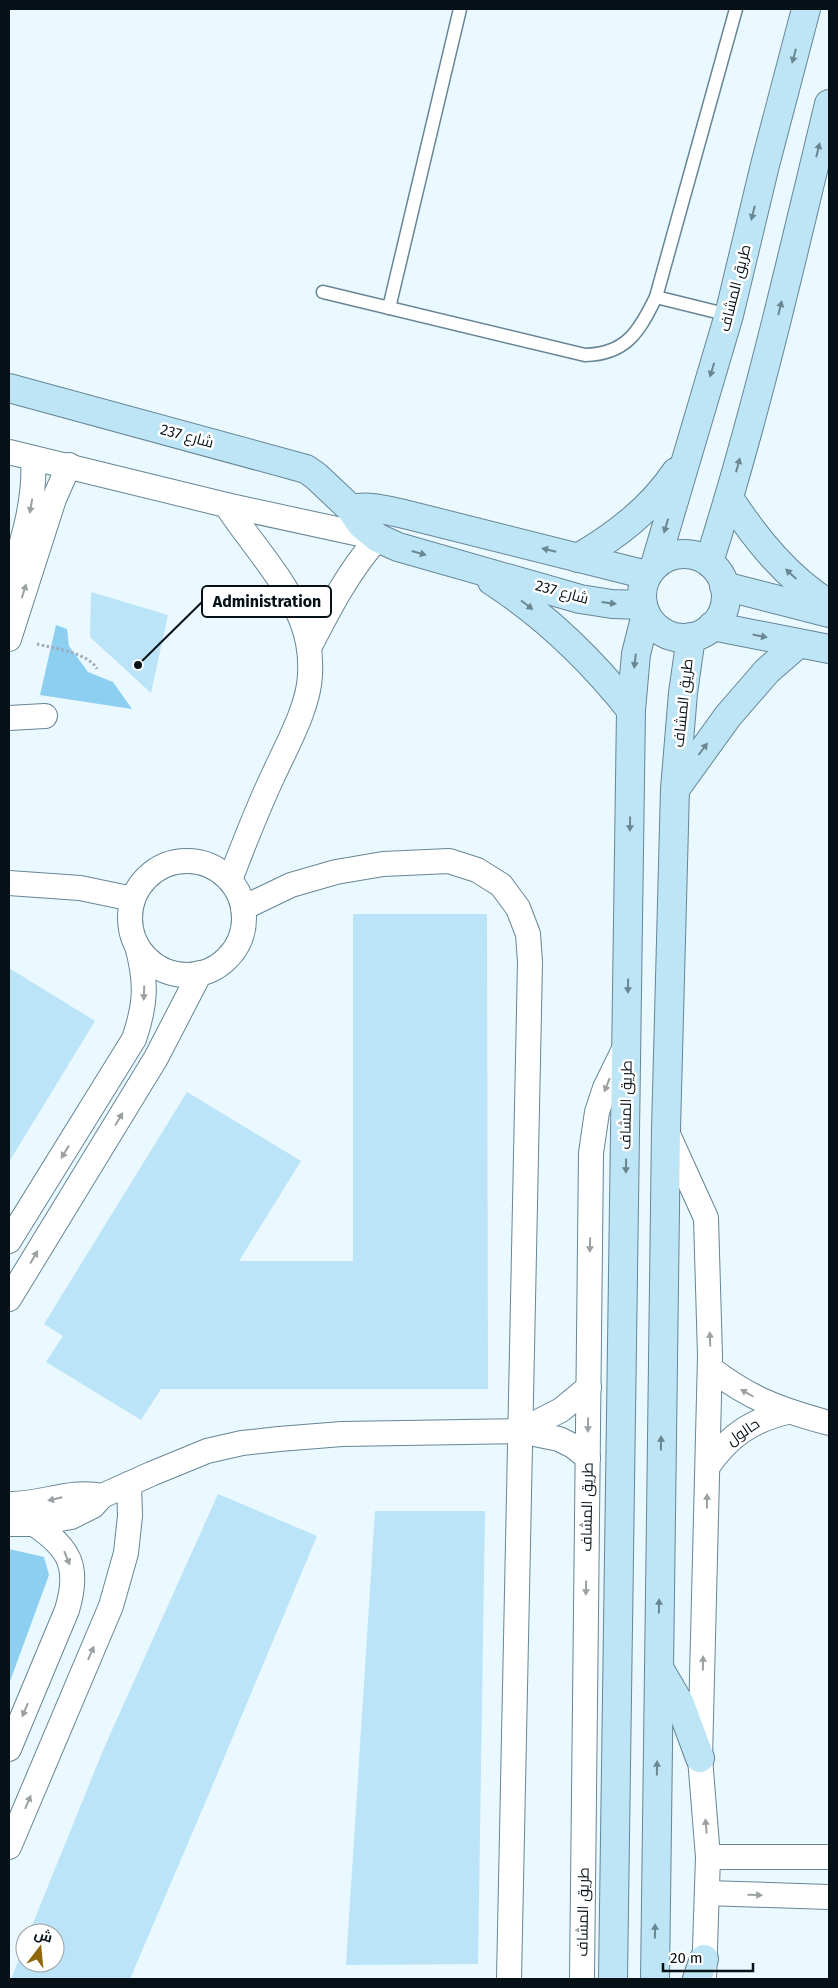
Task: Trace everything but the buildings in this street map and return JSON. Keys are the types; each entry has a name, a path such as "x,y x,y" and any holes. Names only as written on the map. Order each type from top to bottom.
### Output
{"street":[{"name":"طريق المشاف","path":"651,570 729,315 765,165 806,9"},
{"path":"709,562 729,498 769,352 829,104"},
{"name":"شارع 237","path":"9,388 306,469 351,509 361,524 378,538 398,547 580,599 644,610"},
{"path":"9,452 378,538 354,568 309,648"},
{"path":"9,585 31,508 34,480 33,458"},
{"path":"578,558 620,531 650,505 669,483 685,458"},
{"path":"9,638 54,499 68,465"},
{"path":"729,498 749,528 771,555 797,579 829,604"},
{"path":"226,504 284,588 301,619 309,648 310,676 304,701 293,732 256,815 230,880"},
{"path":"351,509 368,507 396,512 578,558 651,570"},
{"path":"702,632 724,608 724,586 719,573 709,562 696,556 682,554 667,557 651,570 643,585 644,610 656,626 670,635 680,637 702,632 829,649"},
{"path":"472,568 531,608 558,631 596,669 631,710"},
{"path":"724,586 829,613"},
{"name":"طريق المشاف","path":"614,1979 631,710 636,654 644,610"},
{"name":"طريق المشاف","path":"655,1979 666,1130 675,789 683,693 702,632"},
{"path":"675,789 734,709 767,671 798,644"},
{"path":"9,718 44,716"},
{"path":"9,1241 134,1039 142,1016 145,993 143,969 131,930 130,914 133,899 140,885 150,874 162,866 176,862 191,861 206,864 219,870 236,888 243,908 244,922 241,936 235,949 214,968 200,973 171,972 158,966 146,957 137,945"},
{"path":"243,908 291,885 336,872 383,864 450,862 477,870 500,886 518,908 528,934 530,962 509,1979"},
{"path":"9,883 71,887 133,899"},
{"path":"9,1299 156,1058 200,973"},
{"name":"طريق المشاف","path":"582,1979 592,1153 597,1112 627,1041"},
{"name":"طريق المشاف","path":"666,1130 706,1218 710,1368 700,1758 708,1857 702,1972"},
{"name":"حالول","path":"710,1368 747,1394 787,1412 829,1422"},
{"path":"520,1431 561,1410 589,1388"},
{"name":"حالول","path":"708,1466 720,1449 750,1425 768,1417 787,1412"},
{"path":"9,1524 34,1524 78,1514 93,1506 102,1496 129,1484 207,1451 242,1443 342,1434 520,1431 559,1440 572,1446 588,1458"},
{"path":"9,1847 113,1598 126,1552 130,1516 129,1484"},
{"path":"9,1504 33,1503 81,1493 102,1496"},
{"path":"9,1749 67,1610 73,1591 73,1571 66,1552 54,1537 34,1524"},
{"path":"659,1668 680,1704 700,1758"},
{"path":"708,1857 829,1857"},
{"path":"707,1893 829,1897"}],"lane":[{"path":"389,308 460,9"},
{"path":"323,292 577,354 601,355 616,349 630,340 656,298 736,9"},
{"path":"656,298 729,315"}],"path":[{"path":"9,638 74,653 91,662 97,669"}],"shaded area":[{"path":"56,625 67,629 69,646 88,672 113,682 132,709 40,695"},
{"path":"9,1549 44,1557 49,1575 9,1684"}],"place":[{"name":"Administration","path":"138,665"}]}
